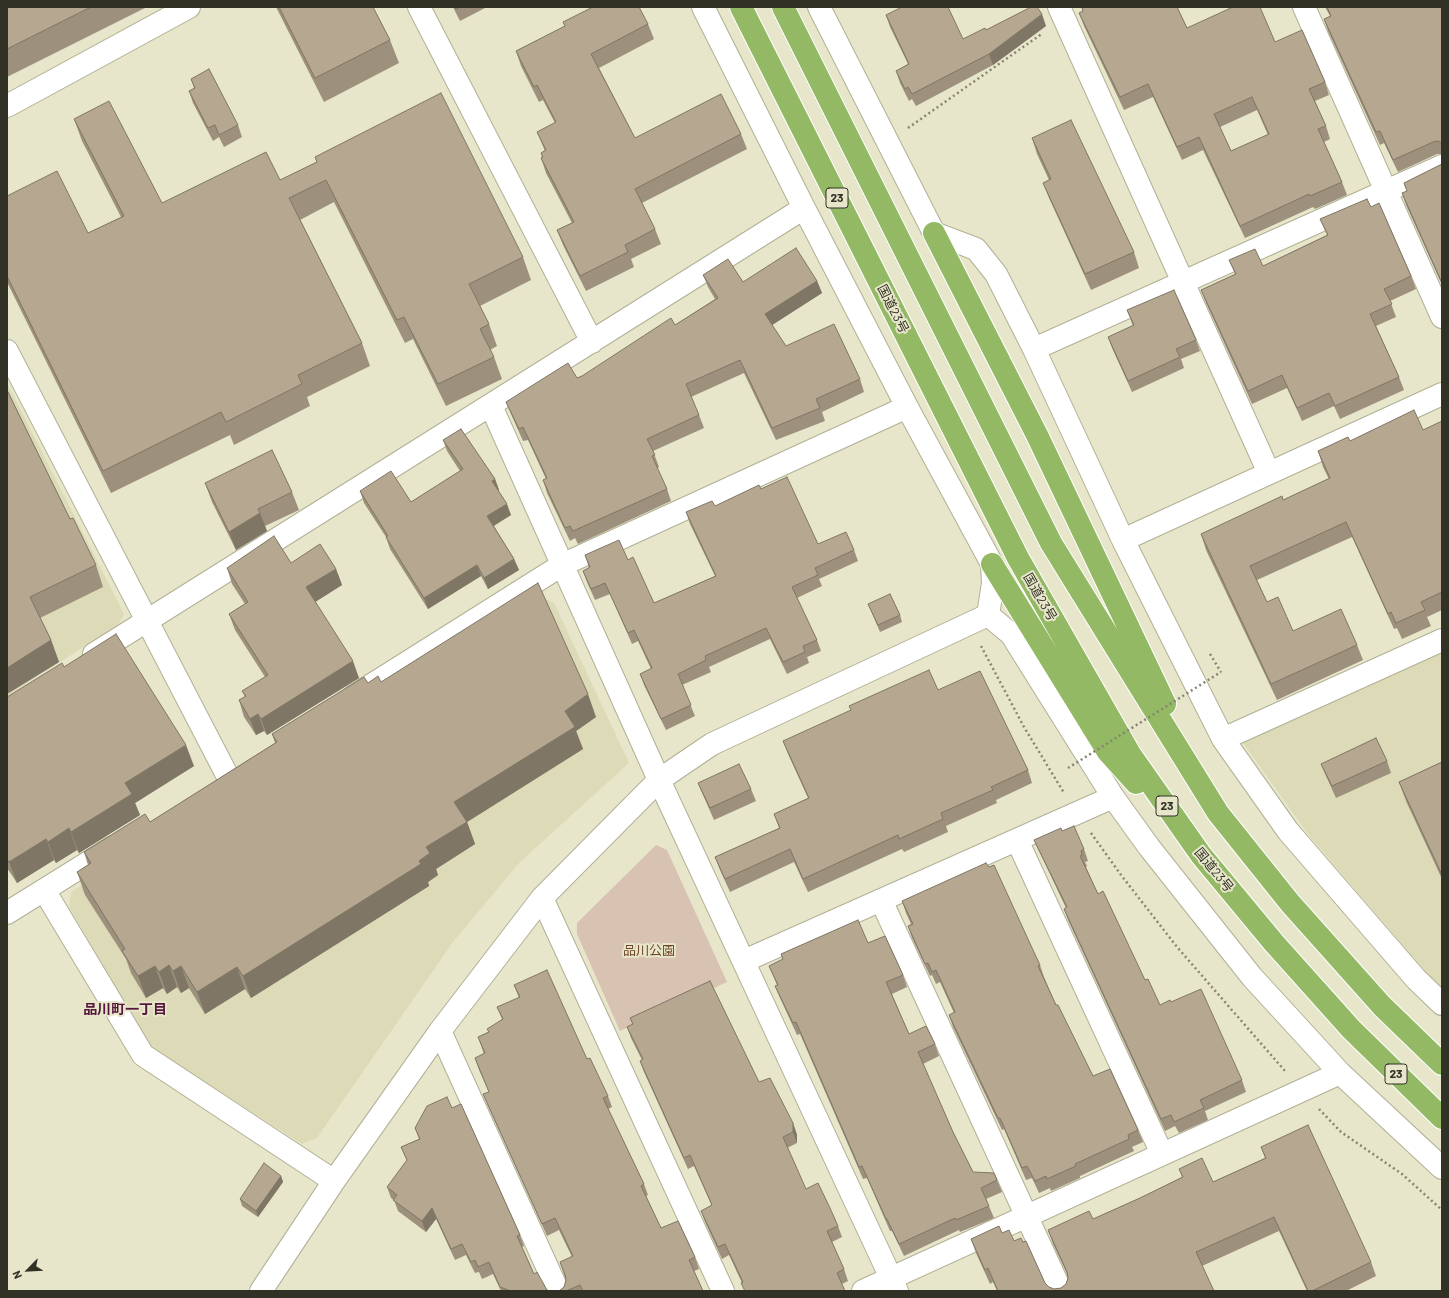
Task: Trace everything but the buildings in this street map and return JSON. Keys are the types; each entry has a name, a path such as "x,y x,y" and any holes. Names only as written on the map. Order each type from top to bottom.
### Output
{"highway":[{"name":"国道23号","path":"741,7 1018,558 1130,754 1201,855 1274,943 1351,1029 1442,1118"},
{"path":"783,7 1051,544 1218,813 1290,903 1382,1006 1442,1064"},
{"path":"934,233 1037,435 1121,614 1218,813"},
{"path":"992,564 1108,752 1201,855"}],"street":[{"path":"7,106 189,7"},
{"path":"419,7 592,342"},
{"path":"261,1291 334,1181 440,1031 542,898 659,780 712,744 979,619 993,583 992,564 907,407 804,208 703,7"},
{"path":"819,7 934,233 976,249 996,274 1034,349 1123,540 1223,739 1288,831 1416,979 1442,1004"},
{"path":"1304,7 1442,317"},
{"path":"1061,13 1269,473"},
{"path":"1034,349 1442,166"},
{"path":"80,663 804,208"},
{"path":"7,351 146,621 220,779 247,763"},
{"path":"1123,540 1442,394"},
{"path":"491,406 659,780 894,1285"},
{"path":"334,708 562,565 907,407"},
{"path":"979,619 1011,634 1113,797 1149,847 1252,977 1340,1073 1442,1168"},
{"path":"1223,739 1442,640"},
{"path":"744,961 1113,797"},
{"path":"7,913 132,835"},
{"path":"1017,840 1162,1154"},
{"path":"44,890 143,1055 334,1181"},
{"path":"542,898 723,1291"},
{"path":"881,900 1060,1291"},
{"path":"440,1031 558,1291"},
{"path":"863,1291 894,1285 1026,1216 1340,1073"}],"path":[{"path":"888,142 1061,13"},
{"path":"979,619 1024,727 1077,813 1121,875 1177,947 1302,1090 1341,1132 1402,1174 1442,1210"},
{"path":"1068,768 1222,672"}],"shaded area":[{"path":"7,383 124,614 118,625 7,696"},
{"path":"541,597 554,603 629,763 520,862 453,942 317,1138 302,1144 151,1047 69,907 71,892"},
{"path":"1442,648 1442,988 1425,971 1308,834 1241,740"}],"green space":[{"name":"品川公園","path":"656,845 667,850 727,982 620,1031 577,934 577,923"}],"district":[{"name":"品川町一丁目","path":"125,1009"}]}
